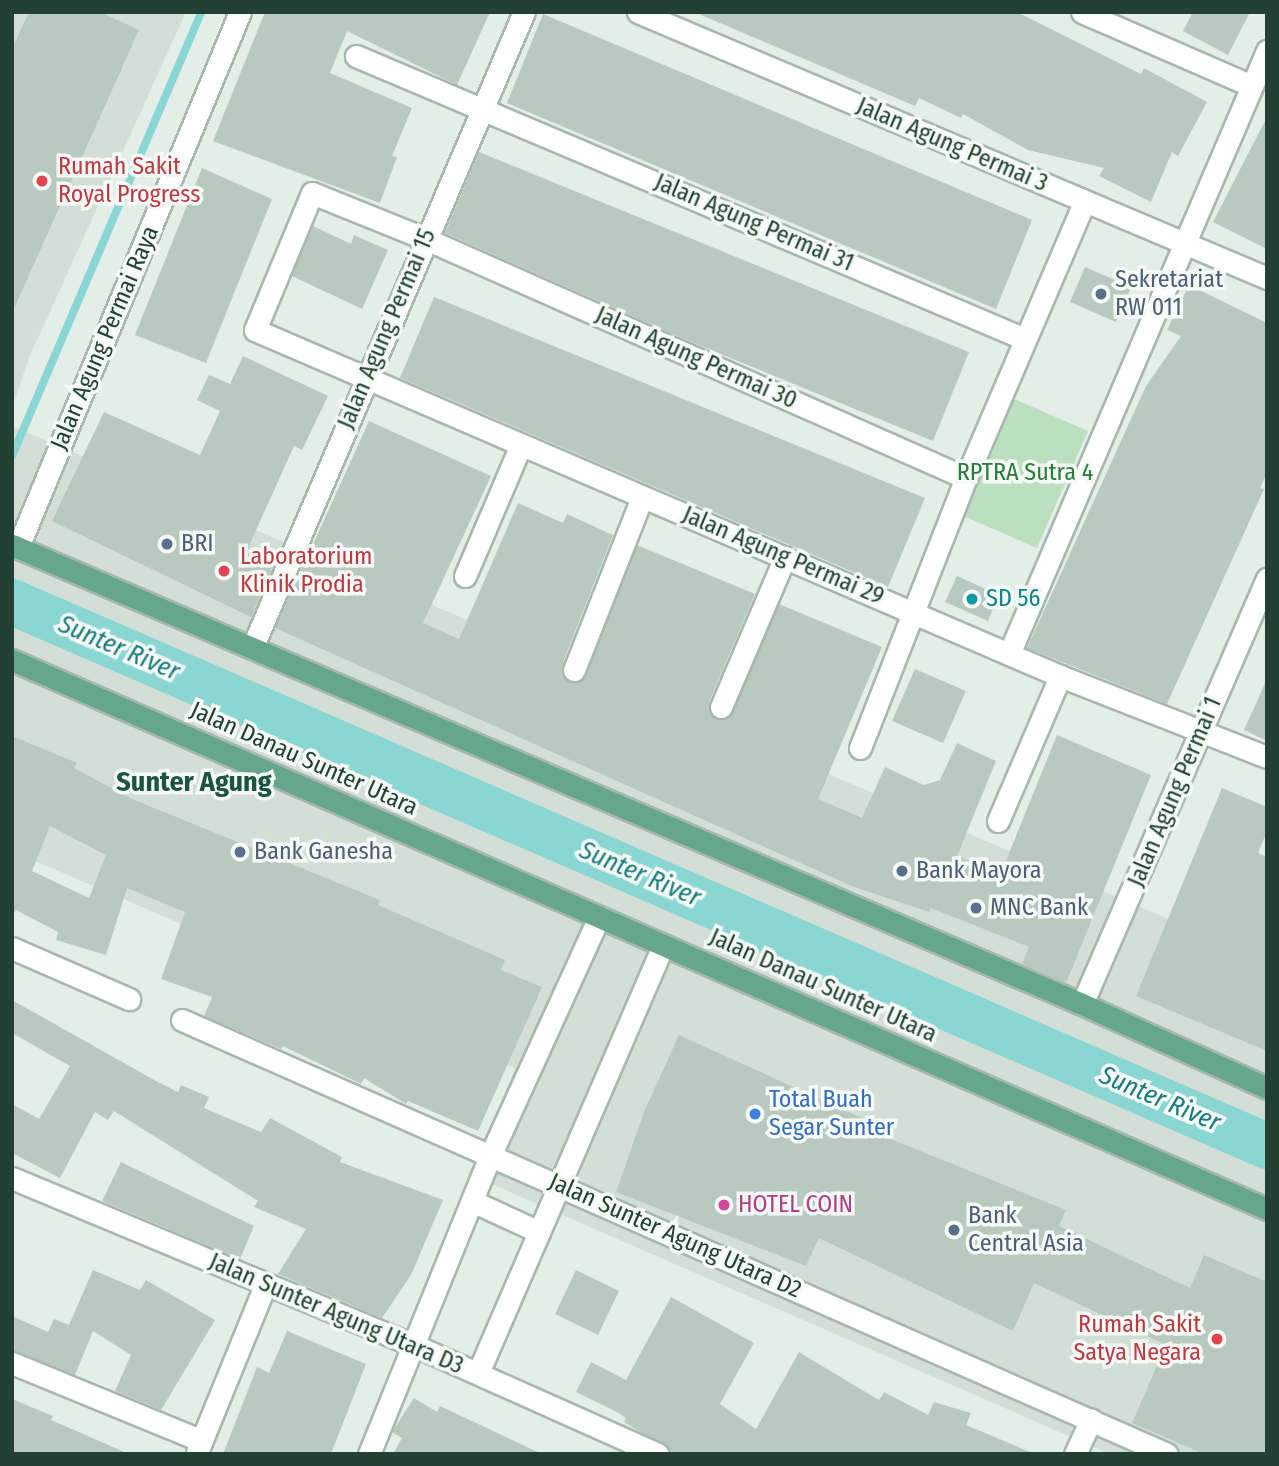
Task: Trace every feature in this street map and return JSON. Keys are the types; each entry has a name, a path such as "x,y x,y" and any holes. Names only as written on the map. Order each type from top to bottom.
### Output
{"main road":[{"path":"15,546 1082,1004 1267,1088"},
{"name":"Jalan Danau Sunter Utara","path":"12,660 1267,1209"}],"street":[{"name":"Jalan Agung Permai Raya","path":"15,546 240,12"},
{"name":"Jalan Agung Permai 15","path":"253,646 524,12"},
{"name":"Jalan Agung Permai 3","path":"638,12 1267,278"},
{"path":"1082,12 1252,86"},
{"path":"1009,654 1267,51"},
{"name":"Jalan Agung Permai 31","path":"356,55 1025,339"},
{"name":"Jalan Agung Permai 30","path":"312,193 426,239 966,478"},
{"name":"Jalan Agung Permai 29","path":"312,193 254,330 1060,676 1267,757"},
{"path":"860,748 966,478 1085,201"},
{"path":"465,576 521,445"},
{"path":"575,670 642,497"},
{"path":"721,708 785,557"},
{"name":"Jalan Agung Permai 1","path":"1082,1004 1267,579"},
{"path":"998,821 1060,676"},
{"path":"369,1454 416,1346 491,1154 599,917"},
{"path":"478,1373 663,945"},
{"path":"12,948 129,999"},
{"name":"Jalan Sunter Agung Utara D2","path":"183,1020 1167,1454"},
{"name":"Jalan Sunter Agung Utara D3","path":"12,1178 416,1346 658,1454"},
{"path":"472,1201 539,1232"},
{"path":"12,1363 199,1447 265,1285"},
{"path":"1075,1454 1091,1419"}],"shaded area":[{"path":"12,12 186,12 29,358 12,408"},
{"path":"12,426 1267,961 1267,1454 1110,1454 471,1175 515,1068 12,851"}],"green space":[{"name":"RPTRA Sutra 4","path":"1014,399 1088,431 1037,548 963,516"}],"building":[{"name":"Rumah Sakit Royal Progress","path":"29,12 100,12 139,30 12,313 12,49"},
{"path":"265,12 490,12 457,85 347,31 330,73 412,108 392,156 397,157 380,203 213,141"},
{"path":"694,12 1017,12 1141,74 1144,68 1207,102 1178,156 1172,152 1151,202 1099,176 1104,168 1028,150 963,114 961,118 919,98 915,106"},
{"path":"1193,12 1250,12 1228,55 1183,31"},
{"path":"543,14 1032,220 996,309 507,103"},
{"path":"1267,117 1267,249 1213,222"},
{"path":"479,152 969,352 933,441 689,341 445,233"},
{"path":"202,168 272,199 206,363 135,335"},
{"path":"313,226 351,244 354,235 388,250 362,309 292,276"},
{"name":"Sekretariat RW 011","path":"1085,267 1131,287 1116,322 1070,302"},
{"path":"1189,285 1267,323 1267,473 1260,488 1264,489 1167,704 1027,648 1146,386 1181,336 1167,330"},
{"path":"434,297 925,498 888,587 400,378"},
{"path":"243,356 328,396 302,450 294,446 248,548 275,561 251,617 52,521 104,412 200,455 220,411 197,400 209,375 230,384"},
{"path":"369,421 491,476 423,623 459,639 518,503 563,523 567,514 613,535 562,665 569,682 577,683 586,675 637,545 755,594 709,702 710,714 717,719 733,712 779,604 882,647 818,799 862,818 885,767 924,785 940,780 957,743 996,761 957,856 1001,873 1057,735 1151,775 1066,983 1022,964 1029,947 931,908 929,912 854,887 275,628"},
{"name":"SD 56","path":"957,576 999,595 988,621 945,602"},
{"path":"915,669 966,691 943,743 892,721"},
{"path":"1267,679 1267,741 1244,730"},
{"path":"12,736 77,763 74,768 132,799 380,900 378,905 505,960 501,970 542,987 478,1131 408,1101 406,1104 364,1078 361,1084 283,1046 281,1049 204,1016 212,997 161,979 185,912 127,888 106,955 56,940 58,932 16,910 12,917","holes":["50,826 106,855 89,898 32,871"]},
{"path":"1222,788 1267,807 1267,831 1258,853 1267,857 1267,1051 1136,996"},
{"path":"12,1000 178,1092 181,1085 209,1097 204,1108 261,1132 270,1118 342,1157 340,1162 443,1200 411,1275 382,1318 278,1274 306,1229 254,1207 258,1201 114,1111 108,1120 95,1112 60,1178 12,1153 12,1104 39,1119 70,1066 12,1033"},
{"path":"679,1035 864,1119 861,1127 1066,1210 1059,1226 1190,1288 1204,1255 1267,1282 1267,1454 1204,1454 1132,1423 1166,1345 1034,1283 1013,1331 819,1238 806,1266 616,1192 644,1112"},
{"path":"121,1162 254,1226 240,1259 102,1201"},
{"path":"93,1270 140,1290 146,1280 215,1320 161,1410 115,1391 131,1355 93,1331 75,1375 12,1350 12,1316 48,1332 54,1319 69,1325"},
{"path":"576,1270 619,1291 598,1335 555,1314"},
{"path":"671,1297 754,1343 720,1404 756,1429 799,1352 879,1400 884,1392 928,1415 934,1402 971,1413 966,1425 1035,1454 676,1454 624,1422 626,1418 615,1411 576,1392 591,1362 626,1380"},
{"path":"287,1331 366,1364 331,1454 223,1454 257,1367 269,1373"},
{"path":"414,1398 437,1412 440,1406 542,1454 393,1454 402,1438 392,1432"},
{"path":"12,1399 53,1416 51,1420 129,1454 12,1454"}],"waterway":[{"path":"12,456 201,12"},
{"name":"Sunter River","path":"12,602 1267,1146"}],"place":[{"name":"Rumah Sakit Royal Progress","path":"42,181"},
{"name":"Sekretariat RW 011","path":"1101,294"},
{"name":"BRI","path":"167,544"},
{"name":"Laboratorium Klinik Prodia","path":"224,571"},
{"name":"SD 56","path":"972,599"},
{"name":"Bank Ganesha","path":"240,852"},
{"name":"Bank Mayora","path":"902,871"},
{"name":"MNC Bank","path":"976,908"},
{"name":"Total Buah Segar Sunter","path":"755,1114"},
{"name":"HOTEL COIN","path":"724,1205"},
{"name":"Bank Central Asia","path":"954,1230"},
{"name":"Rumah Sakit Satya Negara","path":"1217,1339"}],"district":[{"name":"Sunter Agung","path":"194,782"}]}
